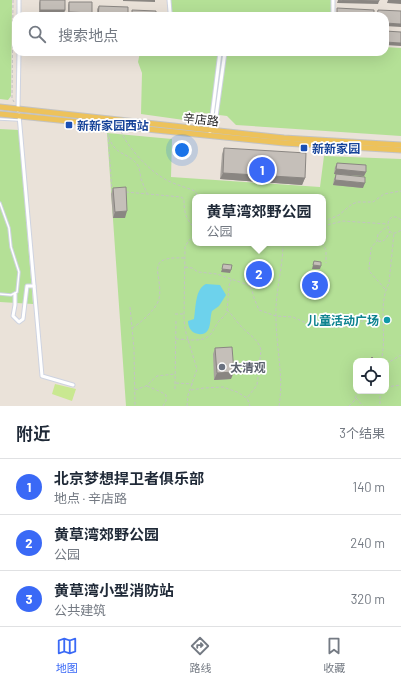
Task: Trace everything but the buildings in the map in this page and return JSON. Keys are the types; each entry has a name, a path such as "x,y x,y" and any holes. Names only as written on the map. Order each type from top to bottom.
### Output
{"main road":[{"name":"辛店路","path":"0,107 304,144 401,150"},
{"name":"辛店路","path":"0,114 19,118 105,125 401,145"}],"street":[{"path":"19,0 19,12"},
{"path":"169,0 170,12"},
{"path":"333,0 334,12"},
{"path":"19,56 18,110 42,376 73,385"},
{"path":"212,132 220,56"},
{"path":"212,132 224,56"},
{"path":"15,294 13,316 19,322 23,319 27,286 34,286"}],"lane":[{"path":"0,119 19,118"},
{"path":"0,203 9,228 12,247 19,272 18,287 15,294 0,294"}],"path":[{"path":"13,0 13,12"},
{"path":"12,56 12,98 18,110"},
{"path":"105,125 111,144 116,150 130,157 139,166 142,180 148,194"},
{"path":"120,126 125,140 132,150 162,178 195,191 196,194"},
{"path":"108,134 113,192"},
{"path":"326,220 338,216 352,204 358,202 373,202 384,194 401,191"},
{"path":"122,192 181,197 184,199 185,214 192,225"},
{"path":"401,220 396,217 391,218 387,224 390,231 394,233 401,230"},
{"path":"326,225 343,221 387,224"},
{"path":"386,290 370,272 369,268 371,248 377,241 378,234 387,227"},
{"path":"377,241 383,242 390,231"},
{"path":"381,358 384,339 386,290 390,282 394,233"},
{"path":"187,406 190,390 197,369 186,333 184,320 185,247 192,238"},
{"path":"279,406 281,386 276,316 283,246"},
{"path":"324,246 326,250 326,263"},
{"path":"132,328 151,312 158,302 159,264 167,258 185,258"},
{"path":"185,267 192,268 198,272 217,274 251,286 259,310 276,316 293,317 304,322 333,327 348,327 367,319 384,320"},
{"path":"176,339 201,339 207,338 211,334 217,323 225,316 231,279"},
{"path":"130,307 134,349 135,406"},
{"path":"227,310 241,327 255,339 261,350 257,385 247,398"},
{"path":"176,314 184,314"},
{"path":"175,389 176,319"},
{"path":"389,362 401,355"},
{"path":"134,390 146,386 157,376 175,374"},
{"path":"176,383 193,384"},
{"path":"389,387 401,385"},
{"path":"146,386 166,395 166,400 163,406"},
{"path":"190,390 223,387 237,392 247,398 250,406"},
{"path":"349,406 354,401 357,394"},
{"path":"380,394 380,406"},
{"path":"356,398 363,406"}],"green space":[{"path":"0,0 12,0 11,96 8,100 0,99"},
{"path":"169,0 333,0 333,12 170,12"},
{"path":"389,47 401,48 401,136 236,125 227,116 196,112 184,120 141,114 142,73 138,62 139,56 389,56"},
{"path":"0,129 19,130 33,304 0,302"},
{"path":"107,133 172,139 171,177 320,187 324,156 401,159 401,406 126,406"},
{"path":"55,384 76,389 72,401 52,394"}],"water":[{"path":"206,284 220,285 226,295 219,306 212,311 210,326 207,332 197,334 192,332 188,321 194,319 198,294 202,286"}],"place":[{"name":"新新家园西站","path":"69,125"},
{"name":"新新家园","path":"304,148"},
{"name":"北京梦想捍卫者俱乐部","path":"262,170"},
{"name":"黄草湾郊野公园","path":"259,274"},
{"name":"黄草湾小型消防站","path":"315,285"},
{"name":"儿童活动广场","path":"387,320"},
{"name":"太清观","path":"222,367"}]}
